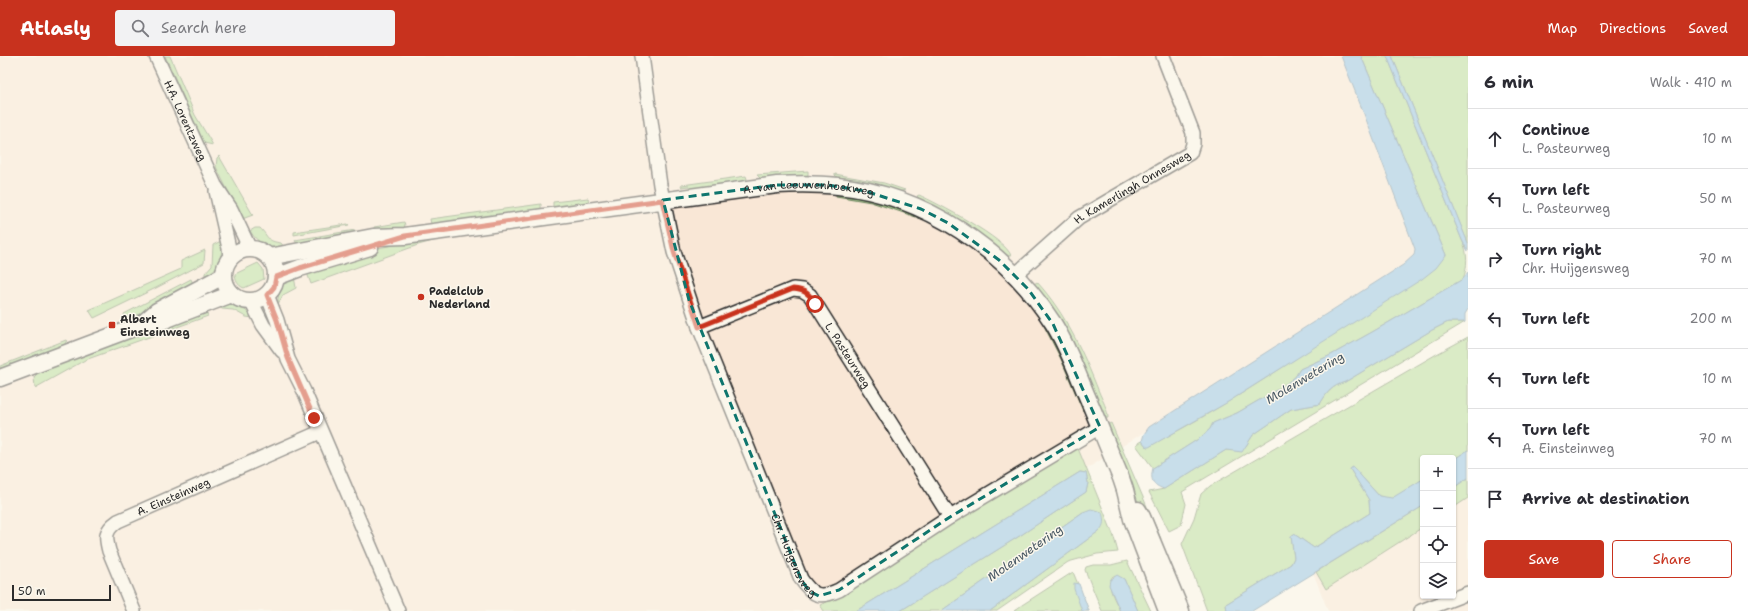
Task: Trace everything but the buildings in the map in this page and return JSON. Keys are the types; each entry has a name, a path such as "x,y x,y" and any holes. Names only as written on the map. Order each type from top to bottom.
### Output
{"street":[{"name":"H.A. Lorentzweg","path":"156,56 215,185 231,209 250,249"},
{"path":"642,56 662,200"},
{"name":"H. Kamerlingh Onnesweg","path":"1021,270 1079,218 1190,153 1193,144 1193,133 1163,56"},
{"name":"A. van Leeuwenhoekweg","path":"269,257 372,237 405,236 777,184 833,186 865,191 889,197 921,209 948,223 1021,270 1028,289 1053,324 1069,353 1125,490"},
{"name":"H.A. Lorentzweg","path":"215,185 231,256"},
{"name":"Chr. Huijgensweg","path":"662,200 674,252 699,327 801,579 809,591 819,596 839,590 950,518 1100,427"},
{"name":"A. van Leeuwenhoekweg","path":"276,277 300,268 405,236"},
{"path":"250,249 261,251 269,257 275,266 276,277 274,287 267,295 260,300 251,301 241,300 232,294 226,286 224,276 225,266 231,256 240,251 250,249"},
{"path":"141,325 157,311 224,276"},
{"name":"L. Pasteurweg","path":"699,327 793,289 802,290 810,295 950,518"},
{"path":"0,378 141,325 162,321 232,294"},
{"path":"267,295 277,320 288,358 398,611"},
{"path":"251,301 263,324 288,358"},
{"name":"A. Einsteinweg","path":"134,611 108,552 106,542 110,526 118,521 320,432"},
{"path":"1125,490 1132,519 1167,611"},
{"path":"1125,490 1142,517 1181,611"},
{"path":"1421,611 1468,594"}],"highlighted area":[{"path":"777,185 827,185 865,191 921,209 948,223 999,260 1028,289 1053,324 1100,427 950,517 839,590 819,596 809,591 801,579 689,300 663,200"}],"shaded area":[{"name":"Molenwetering","path":"0,56 1341,56 1417,253 1404,265 1026,508 875,611 0,611"},
{"path":"1468,466 1468,611 1328,611 1310,565 1420,496 1420,599 1456,599 1456,474"}],"green space":[{"path":"165,56 170,56 195,115 213,145 204,143"},
{"path":"1361,56 1387,56 1464,245 1467,260 1463,279 1331,355 1300,369 1295,377 1282,387 1237,413 1213,423 1210,429 1200,438 1153,468 1136,445 1142,441 1147,447 1262,381 1446,255"},
{"path":"1392,56 1468,56 1468,243 1463,231"},
{"path":"219,156 253,215 242,219 216,167 217,158"},
{"path":"808,171 808,175 805,177 761,179 757,175"},
{"path":"835,174 884,183 905,190 899,192 839,179"},
{"path":"746,176 747,179 743,182 690,189 689,186 681,187 682,185"},
{"path":"836,193 889,204 922,217 922,219 871,202 836,196"},
{"path":"919,195 970,222 998,241 1007,249 1011,256 1004,254 959,220 941,209 922,201 917,196"},
{"path":"588,198 589,203 555,208 553,207 553,202"},
{"path":"541,204 541,209 435,224 431,224 430,219"},
{"path":"404,222 404,228 375,232 374,227"},
{"path":"349,225 294,235 294,232"},
{"path":"255,228 260,228 270,240 281,243 284,247 264,245 253,236 250,231"},
{"path":"355,230 356,235 298,246 295,240"},
{"path":"437,238 437,240 418,245 311,284 306,270 371,249"},
{"path":"221,241 222,252 219,262 210,274 205,277 205,273 212,265 213,245"},
{"path":"205,250 204,263 156,288 94,318 89,310 181,269 181,261"},
{"path":"258,263 263,269 264,279 244,288 240,286 236,281 235,274"},
{"path":"294,276 296,288 283,295 278,304 280,291"},
{"path":"191,279 194,286 133,320 132,316 126,319 124,314"},
{"path":"1037,282 1057,307 1073,334 1087,362 1105,405 1108,418 1104,418 1034,284"},
{"path":"223,304 240,307 253,318 246,317 233,310 222,309 218,306"},
{"path":"205,309 208,316 85,360 35,388 34,377 40,371"},
{"path":"1043,321 1059,347 1085,410 1083,411 1061,359 1042,322"},
{"path":"1448,322 1465,322 1182,492 1186,504 1181,525 1169,531 1149,492 1164,489 1226,450 1236,450 1246,446 1253,435 1291,409 1320,404 1333,388"},
{"path":"1468,337 1468,450 1456,458 1456,455 1420,455 1420,481 1392,499 1379,496 1353,467 1350,469 1369,500 1370,513 1314,548 1294,534 1291,536 1294,558 1291,564 1226,604 1227,611 1207,611 1182,544 1194,518 1201,494 1210,486"},
{"path":"66,340 64,346 2,369 0,368 0,366"},
{"path":"1111,423 1161,539 1156,541 1133,490 1107,425"},
{"path":"1077,446 1113,534 1118,552 1097,554 1068,562 997,611 990,611 1099,531 1083,512 941,611 900,611 1086,492 1088,483 1086,473 1080,472 856,611 824,611 820,605 850,591 984,503"},
{"path":"1468,478 1468,498 1456,506 1456,491 1456,486"},
{"path":"1420,508 1420,529 1326,589 1316,572"},
{"path":"1127,561 1151,611 1138,611 1124,579 1113,576 1110,584 1111,589 1120,611 1102,611 1085,570 1086,567 1093,565 1111,565"},
{"path":"1073,572 1089,611 1014,611 1022,605"}],"water":[{"path":"1341,56 1361,56 1446,255 1436,268 1422,279 1228,402 1147,447 1142,441 1144,434 1149,427 1403,265 1414,255 1415,249"},
{"path":"1387,56 1392,56 1468,243 1468,251 1462,240"},
{"path":"1468,272 1468,309 1465,314 1465,322 1448,322 1432,330 1333,388 1320,404 1291,409 1253,435 1242,452 1226,450 1164,489 1154,483 1152,478 1153,468 1200,438 1210,429 1213,423 1237,413 1282,387 1295,377 1300,369 1331,355 1374,331 1463,279"},
{"path":"1468,450 1468,478 1456,486 1456,458"},
{"path":"1353,467 1379,496 1392,498 1420,481 1420,508 1252,611 1227,611 1226,604 1291,564 1294,558 1291,536 1294,534 1314,548 1370,513 1369,500 1350,469"},
{"path":"1080,472 1086,473 1088,483 1086,492 900,611 856,611"},
{"path":"1091,509 1102,512 1104,522 1099,531 990,611 941,611 1083,512"},
{"path":"1117,575 1124,579 1138,611 1120,611 1109,585 1110,580"},
{"path":"1074,583 1079,584 1089,611 1082,611 1074,589"}],"place":[{"name":"Padelclub Nederland","path":"421,297"},
{"name":"Albert Einsteinweg","path":"112,325"}],"route":[{"path":"314,418 304,391 288,358 277,320 267,295 274,287 276,277 300,268 405,236 662,200 674,252 699,327 793,289 802,290 810,295 815,304"}]}
